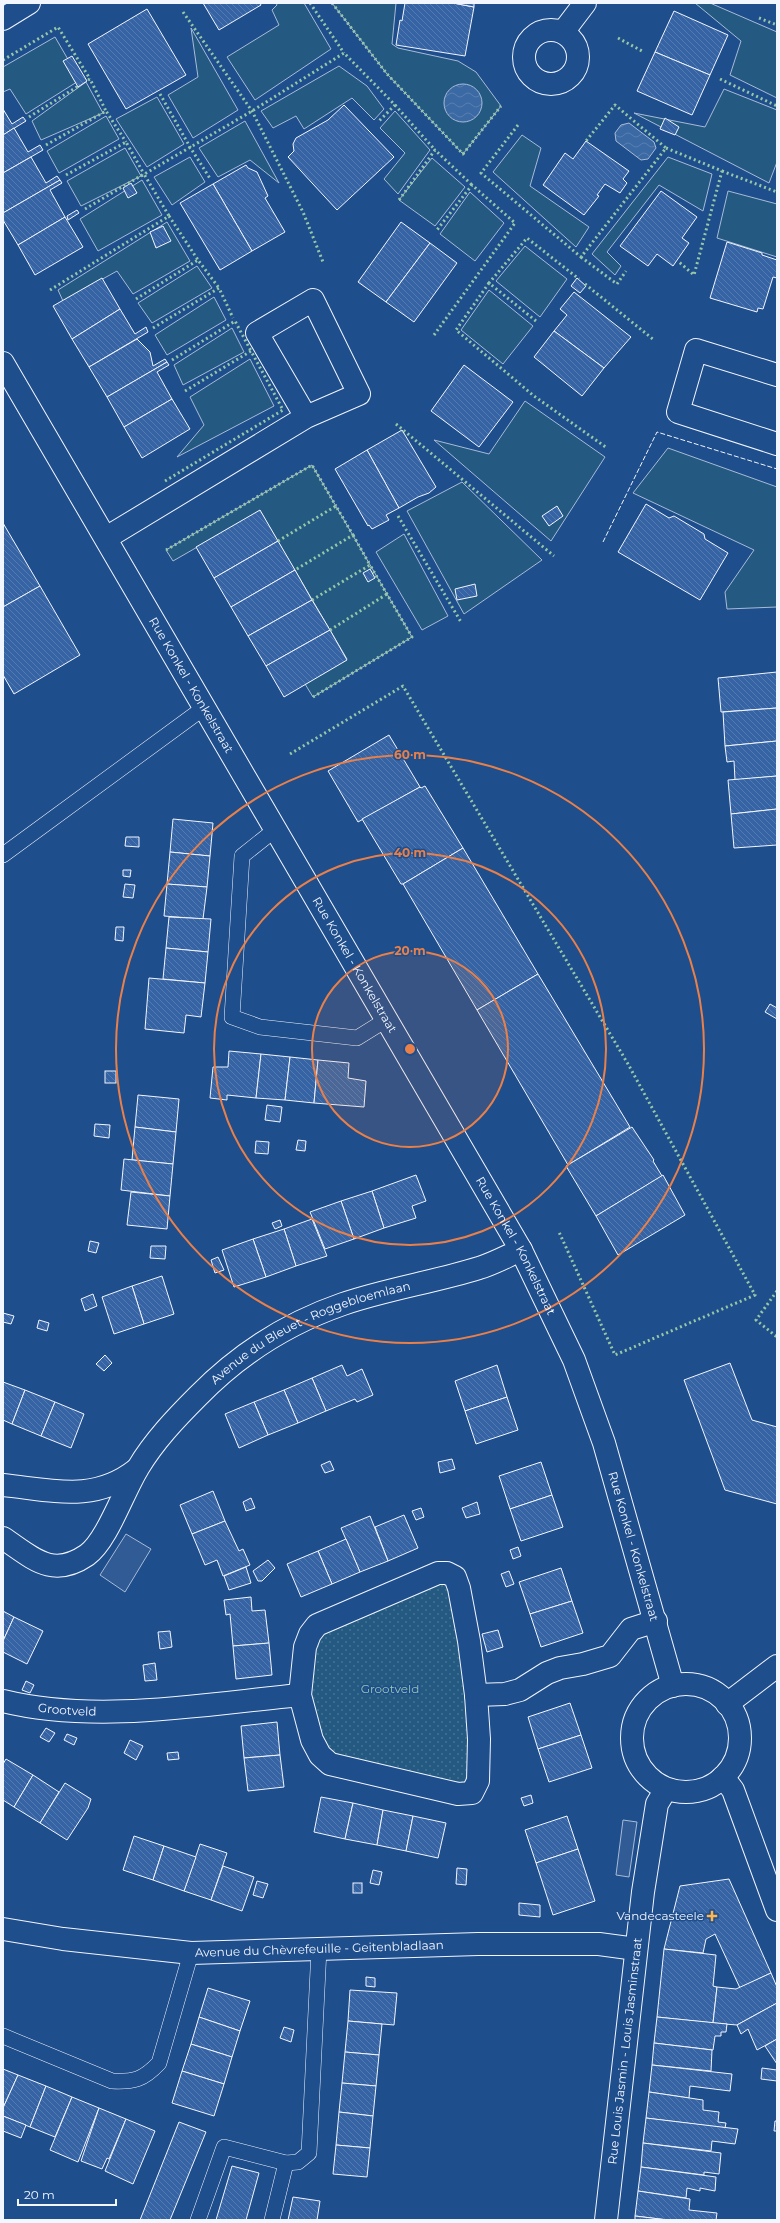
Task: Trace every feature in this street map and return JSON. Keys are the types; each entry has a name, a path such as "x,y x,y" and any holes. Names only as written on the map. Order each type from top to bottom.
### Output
{"street":[{"path":"3,19 29,3"},
{"path":"563,32 585,3"},
{"path":"106,538 306,417 359,394 313,300 257,333 306,417"},
{"path":"777,375 696,350 678,412 777,444"},
{"name":"Rue Konkel - Konkelstraat","path":"3,363 521,1250 574,1360 604,1443 656,1621 673,1686"},
{"name":"Avenue du Bleuet - Roggebloemlaan","path":"3,1538 39,1561 58,1567 76,1562 93,1551 137,1469 152,1446 223,1372 248,1352 279,1333 343,1304 480,1268 521,1250"},
{"name":"Avenue du Bleuet - Roggebloemlaan","path":"3,1485 83,1492 102,1489 121,1482 137,1469"},
{"path":"438,1573 448,1573 455,1577 459,1588 476,1695 479,1739 478,1781 472,1793 458,1794 330,1764 320,1755 312,1740 300,1695 305,1647 316,1625 438,1573"},
{"path":"476,1695 520,1690 547,1673 560,1668 583,1664 610,1656 631,1629 656,1621"},
{"path":"728,1704 777,1666"},
{"path":"688,1684 703,1687 716,1694 728,1704 736,1718 739,1733 739,1750 733,1765 723,1777 711,1786 696,1792 681,1792 666,1789 651,1780 640,1767 633,1751 632,1734 636,1718 644,1703 658,1692 673,1686 688,1684"},
{"name":"Grootveld","path":"3,1701 57,1709 92,1711 144,1710 300,1695"},
{"path":"723,1777 733,1790 777,1910"},
{"name":"Rue Louis Jasmin - Louis Jasminstraat","path":"606,2220 636,1949 657,1804 666,1789"},
{"name":"Avenue du Chèvrefeuille - Geitenbladlaan","path":"3,1929 63,1939 191,1953 478,1944 599,1944 636,1949"}],"lane":[{"path":"3,855 205,707"},
{"path":"276,829 242,856 232,1017 260,1027 357,1038 386,1020"},
{"path":"198,2220 224,2147 286,2163 298,2162 309,2152 319,1949"},
{"path":"3,2036 112,2081 130,2082 148,2075 159,2063 191,1953"},
{"path":"272,2220 286,2163"}],"green space":[{"path":"276,3 304,3 331,49 255,100 227,57 279,25 272,10 277,5"},
{"path":"332,3 396,3 392,44 398,48 458,61 476,72 501,106 463,154 387,74"},
{"path":"695,3 710,3 777,32 777,98 730,75 741,41"},
{"path":"191,28 238,110 193,138 168,95 198,77"},
{"path":"55,37 80,80 26,114 10,89 3,92 3,67"},
{"path":"339,66 367,86 384,109 374,120 352,98 304,129 296,116 273,128 261,111"},
{"path":"86,82 103,113 41,140 32,121"},
{"path":"724,89 777,110 777,162 769,183 634,113 705,127"},
{"path":"157,97 184,144 147,167 116,119"},
{"path":"395,111 430,150 398,194 384,179 405,153 380,128"},
{"path":"106,116 119,139 59,173 47,151"},
{"path":"245,121 279,183 250,160 218,177 199,148"},
{"path":"522,135 541,148 530,186 589,227 576,247 493,172"},
{"path":"125,148 141,176 81,206 67,181"},
{"path":"190,157 205,182 172,205 154,177"},
{"path":"668,157 712,174 703,211 659,185 607,252 621,266 615,275 592,254"},
{"path":"432,158 465,187 435,226 399,200"},
{"path":"142,180 162,215 98,251 80,219"},
{"path":"728,191 777,204 777,257 717,238"},
{"path":"470,192 504,223 475,261 440,234"},
{"path":"167,222 190,261 133,294 117,271 63,301 58,290"},
{"path":"525,246 567,279 540,317 496,281"},
{"path":"197,266 212,288 152,323 138,303"},
{"path":"489,290 533,326 503,364 461,330"},
{"path":"214,297 226,320 167,355 155,335"},
{"path":"232,328 244,352 183,385 174,365"},
{"path":"250,359 274,406 177,457 204,425 190,397"},
{"path":"525,401 605,457 551,541 434,440 489,454"},
{"path":"668,448 777,487 777,607 727,609 725,592 754,550 633,493"},
{"path":"312,465 412,637 313,697 305,684 347,659 260,511 173,561 166,550"},
{"path":"462,482 542,560 464,614 407,511"},
{"path":"404,534 448,616 422,630 376,552"},
{"name":"Grootveld","path":"438,1581 449,1585 466,1665 469,1772 467,1780 462,1784 334,1758 316,1729 309,1682 316,1636"}],"shaded area":[{"path":"126,1534 151,1549 125,1592 100,1575"},
{"path":"623,1820 637,1822 629,1877 616,1875"}],"water":[{"path":"459,84 467,84 474,87 479,92 482,103 479,114 474,119 467,122 459,122 452,119 447,114 444,107 444,99 447,92 452,87"},
{"path":"629,123 654,142 656,148 648,159 641,160 616,141 615,133 621,125"}],"building":[{"path":"203,3 260,3 261,5 219,30"},
{"path":"405,3 453,3 474,7 465,56 396,45 400,20 402,21"},
{"path":"453,3 474,3 474,7"},
{"path":"147,9 186,75 126,109 88,44"},
{"path":"674,11 728,35 710,75 655,52"},
{"path":"655,52 710,75 692,115 637,91"},
{"path":"72,56 87,81 78,87 63,61"},
{"path":"344,105 394,157 337,210 288,157 294,151 293,144 296,138 328,120"},
{"path":"3,109 12,124 23,117 26,121 3,135"},
{"path":"665,118 679,127 675,135 660,129"},
{"path":"14,128 28,152 40,145 43,150 3,173 3,135"},
{"path":"586,141 629,171 623,179 627,183 620,193 605,184 597,195 599,196 584,215 543,185 565,153 573,159"},
{"path":"31,157 46,183 57,176 60,180 3,213 3,173"},
{"path":"246,165 248,168 257,172 268,196 265,198 285,232 252,251 213,184"},
{"path":"60,180 62,183 50,190 65,217 18,245 3,220 3,213"},
{"path":"131,183 137,193 128,198 123,188"},
{"path":"213,184 252,251 220,270 180,203"},
{"path":"661,191 697,217 682,238 689,243 673,266 657,254 648,266 620,246"},
{"path":"77,210 79,213 68,220 67,216"},
{"path":"65,217 83,247 35,275 18,245"},
{"path":"401,222 430,243 386,302 358,282"},
{"path":"163,226 171,241 156,248 150,232"},
{"path":"727,242 762,253 762,255 777,260 777,278 773,277 763,309 758,308 757,312 710,298"},
{"path":"430,243 457,263 414,322 386,302"},
{"path":"102,278 120,309 72,339 53,306"},
{"path":"577,278 586,286 580,293 571,286"},
{"path":"574,292 631,337 604,368 554,331 567,315 560,309"},
{"path":"120,309 135,334 146,327 148,332 89,367 72,339"},
{"path":"554,331 604,368 582,396 534,357"},
{"path":"137,339 150,352 153,366 165,359 167,362 107,397 89,367"},
{"path":"167,362 169,365 157,372 172,399 124,427 107,397"},
{"path":"464,365 513,402 479,447 431,411"},
{"path":"172,399 190,429 142,458 124,427"},
{"path":"402,430 436,487 429,493 418,497 399,508 367,450"},
{"path":"367,450 399,508 386,515 389,520 372,529 369,525 368,526 335,469"},
{"path":"646,504 669,518 674,516 704,534 705,539 728,553 700,600 618,552"},
{"path":"557,506 563,516 549,526 542,516"},
{"path":"260,510 278,541 214,578 196,547"},
{"path":"3,523 40,586 3,607"},
{"path":"278,541 295,570 231,607 214,578"},
{"path":"370,569 375,578 368,582 363,573"},
{"path":"295,570 312,600 248,636 231,607"},
{"path":"475,584 477,596 457,600 455,589"},
{"path":"40,586 80,655 14,694 3,675 3,607"},
{"path":"312,600 330,630 266,666 248,636"},
{"path":"330,630 347,660 284,697 266,666"},
{"path":"777,672 777,708 721,712 718,678"},
{"path":"777,708 777,741 725,746 723,712"},
{"path":"389,735 420,787 358,822 328,771"},
{"path":"777,741 777,776 735,780 734,761 727,762 725,746"},
{"path":"777,776 777,809 731,814 728,780"},
{"path":"425,786 463,848 401,884 362,819 420,787"},
{"path":"777,809 777,845 734,848 731,814"},
{"path":"173,819 213,823 210,856 170,852"},
{"path":"126,837 139,837 139,847 125,846"},
{"path":"463,848 538,974 477,1010 403,884"},
{"path":"170,852 210,856 207,887 167,884"},
{"path":"123,870 131,870 130,877 123,876"},
{"path":"125,884 135,885 133,898 123,897"},
{"path":"167,884 207,887 203,919 164,916"},
{"path":"169,917 211,919 208,952 166,948"},
{"path":"116,927 124,927 123,941 115,940"},
{"path":"166,948 208,952 205,983 163,979"},
{"path":"538,974 630,1127 568,1165 477,1010"},
{"path":"149,978 205,983 201,1017 186,1015 184,1033 145,1029"},
{"path":"770,1004 777,1008 777,1019 765,1012"},
{"path":"229,1051 261,1054 256,1098 227,1095 227,1100 210,1098 213,1067 228,1067"},
{"path":"261,1054 290,1057 285,1100 256,1098"},
{"path":"290,1057 318,1060 314,1103 285,1100"},
{"path":"318,1060 349,1063 348,1078 366,1081 364,1107 314,1103"},
{"path":"105,1071 116,1071 116,1083 105,1083"},
{"path":"138,1095 179,1099 176,1132 135,1127"},
{"path":"267,1105 282,1107 280,1122 265,1120"},
{"path":"95,1124 110,1125 109,1138 94,1136"},
{"path":"135,1127 176,1132 173,1164 132,1160"},
{"path":"632,1127 654,1160 653,1161 662,1176 596,1216 566,1166"},
{"path":"298,1140 306,1141 305,1151 296,1150"},
{"path":"256,1141 269,1142 268,1154 255,1153"},
{"path":"124,1159 173,1164 170,1196 121,1190"},
{"path":"416,1175 426,1201 412,1206 416,1218 384,1228 372,1191"},
{"path":"663,1175 685,1215 618,1255 596,1216"},
{"path":"372,1191 384,1228 354,1239 341,1201"},
{"path":"131,1192 170,1196 167,1229 127,1225"},
{"path":"341,1201 354,1239 325,1249 310,1212"},
{"path":"312,1219 327,1256 296,1266 284,1229"},
{"path":"280,1220 282,1226 275,1229 272,1223"},
{"path":"284,1229 296,1266 266,1277 253,1239"},
{"path":"253,1239 266,1277 234,1287 222,1250"},
{"path":"90,1241 99,1243 96,1253 88,1251"},
{"path":"151,1246 166,1246 165,1259 150,1258"},
{"path":"218,1257 224,1270 215,1273 211,1260"},
{"path":"162,1276 174,1314 144,1324 132,1286"},
{"path":"132,1286 144,1324 114,1334 102,1297"},
{"path":"93,1294 97,1306 85,1311 81,1299"},
{"path":"3,1313 14,1316 11,1324 3,1322"},
{"path":"39,1320 49,1323 47,1331 37,1328"},
{"path":"105,1355 112,1363 104,1371 96,1364"},
{"path":"730,1363 752,1420 777,1427 777,1504 725,1490 684,1380"},
{"path":"342,1365 347,1376 362,1369 373,1395 357,1402 355,1399 326,1411 312,1378"},
{"path":"497,1365 507,1397 465,1411 455,1381"},
{"path":"312,1378 326,1411 298,1423 284,1390"},
{"path":"3,1382 25,1390 12,1424 3,1420"},
{"path":"25,1390 55,1402 41,1436 12,1424"},
{"path":"284,1390 298,1423 268,1435 254,1402"},
{"path":"507,1397 518,1430 476,1444 465,1411"},
{"path":"55,1402 84,1414 71,1448 41,1436"},
{"path":"254,1402 268,1435 239,1448 225,1414"},
{"path":"452,1459 455,1469 440,1473 438,1462"},
{"path":"330,1461 334,1470 325,1473 321,1465"},
{"path":"541,1462 552,1495 510,1509 499,1476"},
{"path":"213,1491 225,1521 192,1534 180,1505"},
{"path":"552,1495 563,1527 521,1541 510,1509"},
{"path":"251,1498 255,1508 246,1511 243,1502"},
{"path":"477,1502 480,1514 466,1518 462,1508"},
{"path":"421,1508 424,1517 416,1520 412,1511"},
{"path":"404,1515 418,1548 388,1561 375,1527"},
{"path":"370,1516 388,1561 360,1572 341,1528"},
{"path":"225,1521 239,1551 243,1549 250,1565 223,1576 217,1560 205,1565 192,1534"},
{"path":"346,1539 360,1572 332,1584 318,1551"},
{"path":"518,1547 521,1556 513,1559 510,1550"},
{"path":"318,1551 332,1584 301,1597 287,1564"},
{"path":"268,1560 275,1568 262,1581 258,1581 253,1571"},
{"path":"246,1567 251,1583 229,1590 224,1576"},
{"path":"561,1568 572,1601 530,1614 519,1582"},
{"path":"509,1571 514,1584 506,1587 501,1574"},
{"path":"251,1597 252,1611 265,1610 269,1643 233,1646 230,1614 226,1615 224,1600"},
{"path":"572,1601 583,1633 541,1647 530,1614"},
{"path":"3,1611 14,1617 3,1641"},
{"path":"14,1617 43,1631 27,1664 3,1652 3,1641"},
{"path":"498,1630 503,1647 487,1652 482,1634"},
{"path":"170,1631 172,1647 160,1649 158,1632"},
{"path":"269,1643 272,1675 236,1679 233,1646"},
{"path":"155,1663 157,1680 145,1681 143,1665"},
{"path":"26,1681 34,1685 30,1693 22,1690"},
{"path":"570,1703 581,1735 538,1749 528,1717"},
{"path":"277,1722 280,1755 244,1758 241,1726"},
{"path":"46,1728 55,1733 49,1742 40,1737"},
{"path":"67,1734 77,1738 74,1745 64,1740"},
{"path":"581,1735 592,1768 549,1782 538,1749"},
{"path":"130,1740 143,1746 136,1760 124,1753"},
{"path":"178,1752 179,1759 168,1760 167,1753"},
{"path":"280,1755 284,1787 248,1791 244,1758"},
{"path":"6,1759 33,1775 14,1807 3,1800 3,1764"},
{"path":"33,1775 59,1792 40,1823 14,1807"},
{"path":"65,1783 91,1799 88,1808 67,1840 40,1823"},
{"path":"531,1795 533,1803 524,1806 521,1798"},
{"path":"321,1797 353,1803 345,1839 314,1832"},
{"path":"353,1803 383,1810 377,1845 345,1839"},
{"path":"383,1810 413,1816 406,1851 377,1845"},
{"path":"413,1816 446,1823 438,1858 406,1851"},
{"path":"567,1816 578,1849 536,1863 525,1830"},
{"path":"134,1836 164,1846 153,1880 123,1870"},
{"path":"200,1844 227,1853 211,1900 184,1891"},
{"path":"164,1846 196,1857 184,1891 153,1880"},
{"path":"578,1849 595,1901 553,1915 536,1863"},
{"path":"223,1866 254,1877 242,1911 211,1900"},
{"path":"457,1868 467,1869 466,1885 456,1884"},
{"path":"373,1870 382,1872 379,1885 370,1883"},
{"path":"729,1879 771,1973 740,1988 715,1934 706,1939 703,1953 664,1949 680,1886"},
{"path":"257,1881 268,1884 263,1898 253,1895"},
{"path":"353,1883 362,1883 362,1893 353,1893"},
{"path":"519,1903 540,1905 540,1917 519,1915"},
{"path":"664,1949 716,1955 713,1986 717,1987 713,2023 657,2017"},
{"path":"771,1973 777,1987 777,2003 737,2025 713,2023 717,1987 736,1989"},
{"path":"366,1977 375,1978 375,1987 366,1986"},
{"path":"208,1988 250,2001 240,2031 199,2017"},
{"path":"350,1990 397,1993 394,2025 348,2021"},
{"path":"777,2003 777,2039 757,2050 748,2029 741,2034 737,2025"},
{"path":"199,2017 240,2031 232,2057 191,2044"},
{"path":"657,2017 727,2024 726,2032 721,2032 721,2036 715,2036 713,2050 654,2043"},
{"path":"348,2021 382,2024 379,2055 345,2052"},
{"path":"284,2027 294,2030 291,2042 280,2038"},
{"path":"777,2039 777,2064 765,2046"},
{"path":"654,2043 712,2050 711,2071 652,2065"},
{"path":"191,2044 232,2057 224,2084 182,2071"},
{"path":"345,2052 379,2055 376,2086 342,2083"},
{"path":"652,2065 732,2074 730,2091 690,2086 689,2098 649,2092"},
{"path":"762,2068 777,2070 777,2081 761,2079"},
{"path":"3,2069 18,2075 3,2108"},
{"path":"182,2071 224,2084 214,2116 172,2103"},
{"path":"18,2075 46,2086 30,2127 3,2116 3,2108"},
{"path":"342,2083 376,2086 373,2116 339,2112"},
{"path":"46,2086 72,2097 55,2137 30,2127"},
{"path":"649,2092 703,2100 703,2110 719,2112 718,2122 726,2123 725,2128 646,2118"},
{"path":"72,2097 99,2108 78,2162 50,2150"},
{"path":"99,2108 126,2119 109,2159 107,2158 102,2169 81,2161"},
{"path":"339,2112 373,2116 370,2148 336,2145"},
{"path":"3,2116 26,2125 21,2138 3,2131"},
{"path":"646,2118 738,2129 735,2144 712,2141 711,2151 643,2143"},
{"path":"126,2119 155,2131 133,2184 105,2171"},
{"path":"775,2121 777,2121 777,2131 774,2131"},
{"path":"179,2122 206,2132 170,2220 140,2220"},
{"path":"643,2143 721,2153 719,2174 704,2172 704,2175 641,2167"},
{"path":"336,2145 370,2148 367,2177 333,2174"},
{"path":"232,2166 259,2173 246,2220 216,2220"},
{"path":"641,2167 716,2177 715,2191 700,2188 700,2191 687,2188 686,2198 638,2191"},
{"path":"638,2191 690,2199 689,2210 717,2213 716,2220 668,2220 635,2216"},
{"path":"293,2197 320,2201 317,2220 288,2220"},
{"path":"635,2216 668,2220 635,2220"}],"hedge":[{"path":"310,3 344,53"},
{"path":"332,3 387,74 463,154 501,106"},
{"path":"183,12 252,111 303,212 323,262"},
{"path":"759,18 777,25"},
{"path":"3,60 58,27 90,79"},
{"path":"618,38 642,51"},
{"path":"141,176 252,111 344,53 395,105 379,121"},
{"path":"88,80 90,79 106,111"},
{"path":"720,79 777,106"},
{"path":"29,117 80,85"},
{"path":"160,94 190,147 211,180"},
{"path":"395,105 435,150"},
{"path":"518,125 481,173 581,257 666,148 615,105 586,141"},
{"path":"46,145 106,111 126,142"},
{"path":"66,175 126,142 144,174"},
{"path":"666,148 722,171 694,275 679,262"},
{"path":"399,200 435,150 472,185"},
{"path":"722,171 777,192"},
{"path":"85,209 144,174 169,216"},
{"path":"434,335 515,223 472,185 437,230"},
{"path":"50,290 169,216 198,260"},
{"path":"536,321 489,283 527,238 579,279"},
{"path":"581,257 617,284 626,271"},
{"path":"136,299 198,260 219,288"},
{"path":"489,283 456,330 534,396 607,448"},
{"path":"585,284 654,340"},
{"path":"153,328 219,288 233,318"},
{"path":"172,360 235,321 251,351"},
{"path":"165,481 283,410 251,351 185,391"},
{"path":"396,424 554,556"},
{"path":"166,550 312,465 336,506"},
{"path":"278,541 336,506 353,535 295,570"},
{"path":"398,516 461,622"},
{"path":"312,600 370,565 353,535"},
{"path":"313,697 412,637 370,565"},
{"path":"330,630 387,594"},
{"path":"290,754 403,686 628,1064 755,1295 615,1355 559,1232"},
{"path":"777,1291 756,1320 777,1337"}],"fence":[{"path":"603,542 657,432 777,469"}],"place":[{"name":"Vandecasteele","path":"712,1916"}]}
